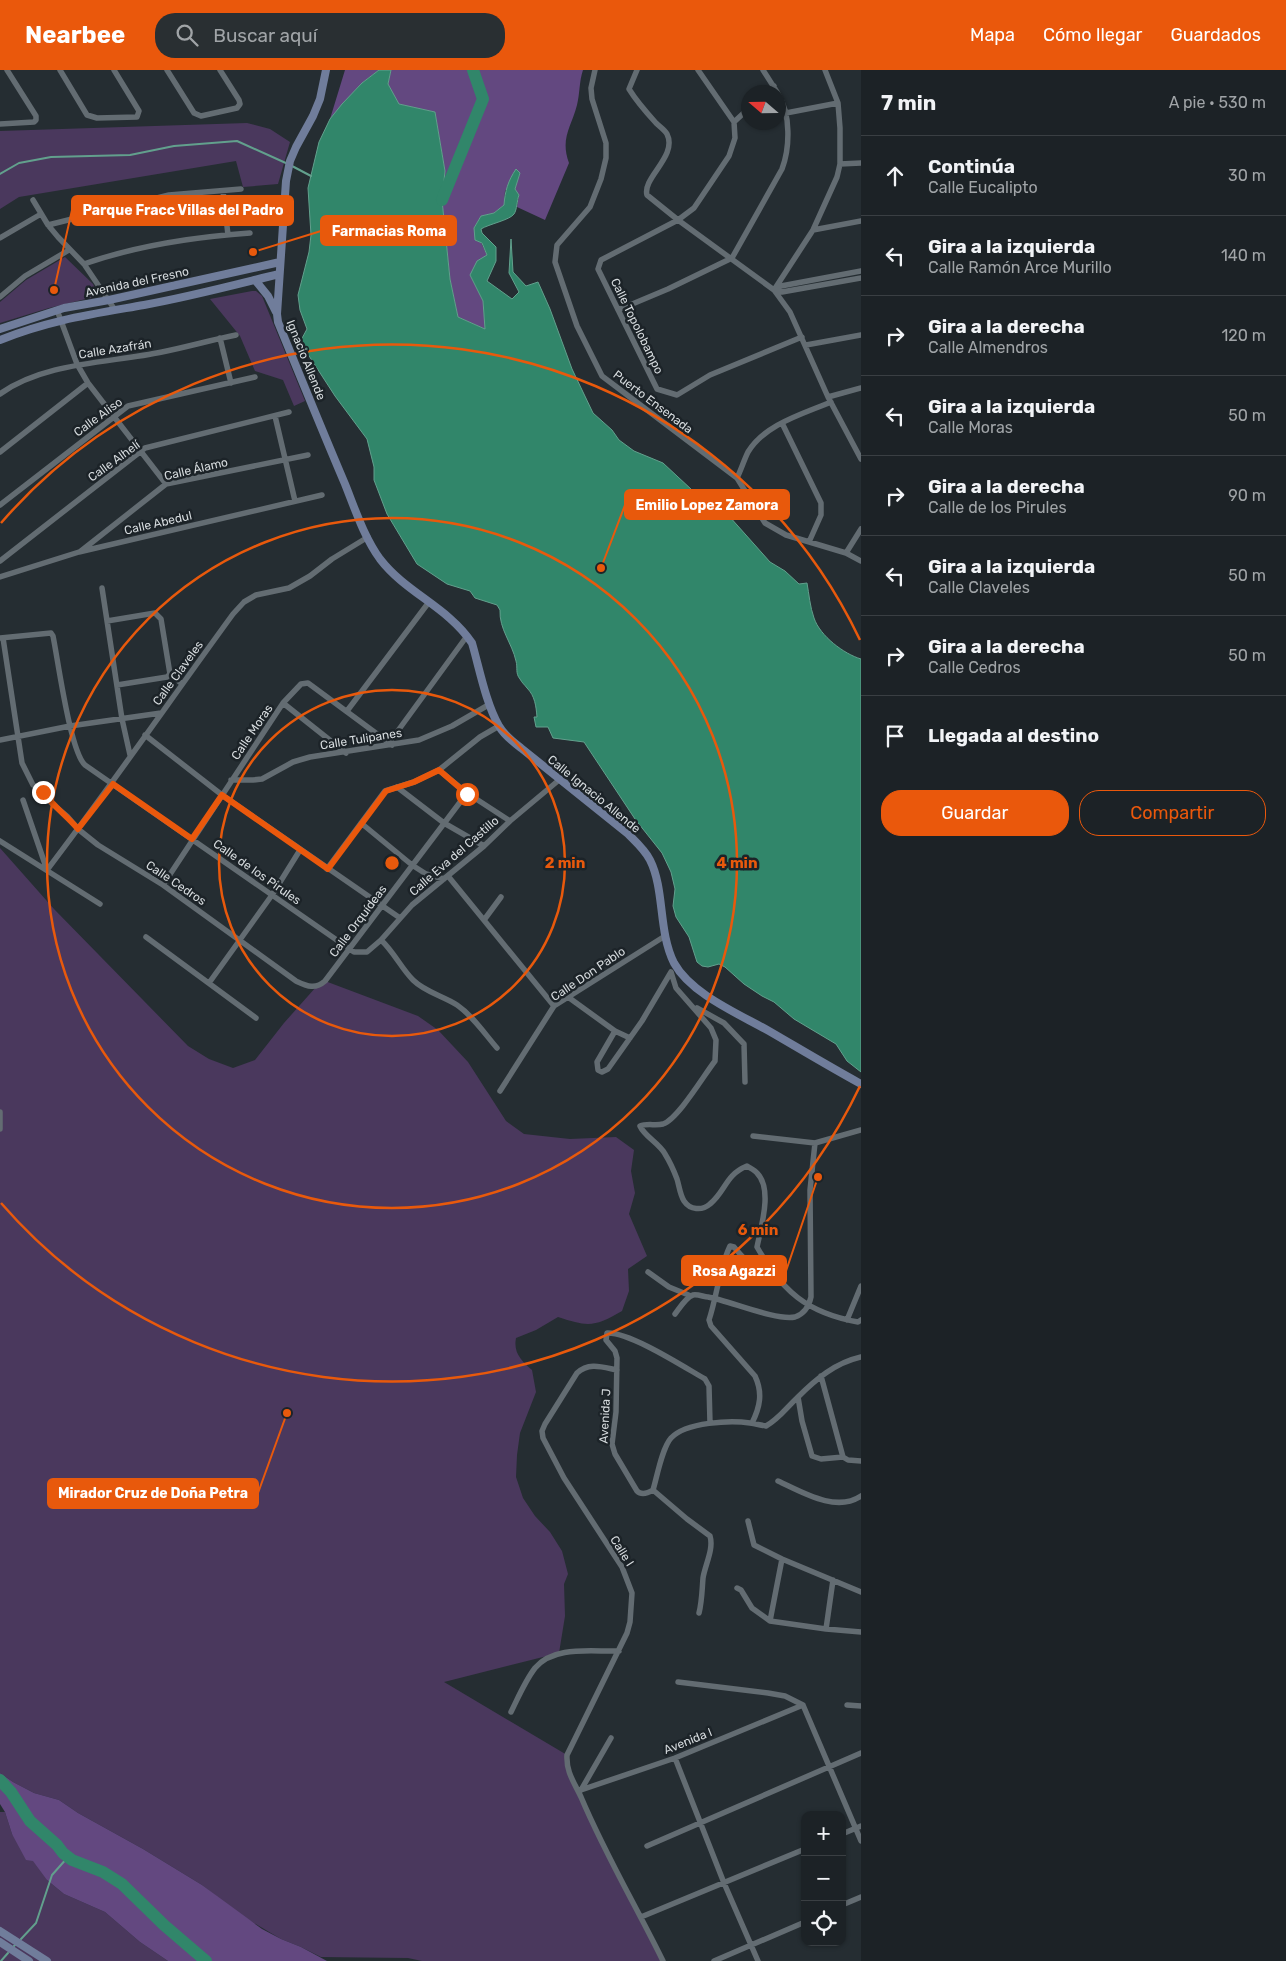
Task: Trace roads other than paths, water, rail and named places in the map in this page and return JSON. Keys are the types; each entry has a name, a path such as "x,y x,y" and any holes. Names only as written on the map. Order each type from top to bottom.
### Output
{"street":[{"path":"0,124 34,122 36,120 36,116 7,70"},
{"path":"60,70 87,115 91,117 136,118 139,115 139,111 114,70"},
{"path":"166,70 197,116 237,108 240,104 220,70"},
{"name":"Ignacio Allende","path":"326,70 320,99 290,161 286,181 277,314 282,331 344,481"},
{"name":"Puerto Ensenada","path":"595,70 591,88 592,99 606,143 606,158 601,179 590,206 557,245 554,262 577,326 602,376 737,478 765,522 786,535 846,554 861,561"},
{"path":"637,70 629,89 636,100 667,135 668,142 663,162 647,185 647,195 774,290 790,312 829,399 861,460"},
{"path":"698,70 734,122 741,116"},
{"path":"763,70 773,85"},
{"path":"774,290 813,230 833,189 840,164 838,103 825,70"},
{"path":"618,310 668,289 732,258 782,169 787,152 786,113 838,103"},
{"name":"Calle Topolobampo","path":"734,122 734,138 729,156 694,208 678,220 601,260 598,269 657,389 678,395 710,375 802,337"},
{"path":"840,164 861,163"},
{"path":"48,225 169,195 241,189"},
{"path":"223,191 228,235"},
{"path":"33,200 48,225 69,250 84,264 115,310"},
{"path":"0,238 41,214"},
{"path":"813,230 861,221"},
{"path":"84,264 110,255 185,239 250,233"},
{"path":"0,297 24,276 69,250"},
{"name":"Avenida del Fresno","path":"0,329 57,310 280,262"},
{"path":"774,290 781,286 861,271"},
{"path":"0,340 61,319 115,310 279,274"},
{"path":"774,290 782,292 861,278"},
{"path":"255,280 268,296 277,314"},
{"path":"57,310 77,364 88,383 166,484"},
{"name":"Calle Azafrán","path":"0,394 16,384 77,364 161,352 236,335"},
{"path":"806,345 861,335"},
{"path":"220,338 231,383"},
{"name":"Calle Aliso","path":"0,505 128,406 256,377"},
{"path":"0,452 88,383"},
{"path":"737,478 748,453 754,445 782,423 829,399 861,388"},
{"name":"Calle Alhelí","path":"0,561 141,450 289,412"},
{"path":"275,416 295,501"},
{"path":"782,423 821,503 821,515 809,542"},
{"path":"854,444 861,443"},
{"name":"Calle Álamo","path":"79,552 166,484 308,455"},
{"name":"Calle Ignacio Allende","path":"344,481 368,537 389,570 400,581 453,619 472,643 490,704 499,726 511,740 628,834 643,849 650,861 656,879 665,936 675,964 686,977 711,998 861,1084"},
{"name":"Calle Abedul","path":"0,577 79,552 322,495"},
{"path":"846,554 861,529"},
{"name":"Calle Claveles","path":"47,870 113,784 130,755 244,602 256,595 289,588 310,576 332,558 368,537"},
{"path":"102,588 122,718 130,755"},
{"path":"347,711 429,602"},
{"path":"107,621 155,613 159,615 163,627 170,674 182,684"},
{"name":"Calle de los Pirules","path":"2,638 51,634 53,636 70,726 81,762 349,950 360,954 367,952"},
{"path":"390,744 467,636"},
{"name":"Calle Cedros","path":"2,638 22,763 33,785 39,788 50,802 67,816 78,829 98,844 163,884 296,981 316,987"},
{"path":"117,685 168,677 170,674"},
{"name":"Calle Moras","path":"163,884 283,703 304,682 347,711 390,744"},
{"path":"283,703 346,753"},
{"name":"Calle Tulipanes","path":"231,780 262,778 293,762 435,734 490,704"},
{"path":"0,740 70,726 161,713"},
{"path":"328,869 382,794 390,788 414,782 439,770 480,737 499,726"},
{"path":"145,735 222,795 400,918"},
{"path":"439,770 467,794 510,821"},
{"name":"Calle Eva del Castillo","path":"367,952 381,940 412,905 484,846 510,821 559,780"},
{"path":"397,787 444,823 484,846"},
{"name":"Calle Orquídeas","path":"316,987 325,981 467,794"},
{"path":"23,800 47,870"},
{"path":"361,823 412,865 426,874 446,878 484,920 554,1006"},
{"path":"0,840 100,904"},
{"path":"208,983 272,895 300,850"},
{"path":"484,920 501,897"},
{"name":"Calle Don Pablo","path":"500,1091 554,1006 665,936"},
{"path":"146,937 256,1018"},
{"path":"381,940 390,948 411,979 421,987 455,1004 469,1014 497,1048"},
{"path":"615,1031 597,1062 598,1070 602,1072 608,1069 630,1038 675,964"},
{"path":"671,972 676,988 711,1028 716,1040 715,1061 675,1116 664,1124 640,1126 665,1154 677,1179 684,1201 691,1208 700,1209 710,1204 716,1199 730,1177 741,1169 747,1166 757,1173 764,1184 765,1204 757,1246 771,1272 795,1297 809,1305 834,1318 858,1322 861,1320"},
{"path":"568,998 615,1031 630,1038"},
{"path":"692,1005 724,1023 744,1044 745,1082"},
{"path":"0,1112 0,1129"},
{"path":"753,1136 816,1143 861,1130"},
{"path":"648,1272 669,1287 691,1296 716,1299 780,1316 795,1317 806,1310 811,1298 810,1190 816,1143"},
{"path":"752,1423 760,1404 760,1386 755,1376 709,1320 730,1246 734,1247 748,1262 764,1271 771,1272"},
{"path":"847,1320 861,1286"},
{"path":"674,1314 691,1296"},
{"name":"Avenida J","path":"653,1490 647,1494 637,1491 615,1454 612,1444 616,1412 617,1358 615,1351 606,1340 607,1333 622,1336 658,1352 705,1379 709,1386 710,1423"},
{"path":"699,1613 702,1603 705,1567 711,1549 710,1536 653,1490 671,1438 683,1431 710,1423 752,1423 766,1426 779,1417 798,1396 833,1367 861,1357"},
{"name":"Calle I","path":"617,1370 584,1366 577,1373 544,1424 542,1431 543,1438 559,1469 622,1567 632,1593 630,1622 619,1652 567,1755 566,1765 570,1776 580,1791 596,1832 663,1961"},
{"path":"821,1376 843,1457"},
{"path":"798,1396 802,1421 812,1456 816,1458 843,1457 848,1460 861,1460"},
{"path":"778,1481 823,1501 853,1502 861,1496"},
{"path":"748,1520 754,1545 782,1559 861,1592"},
{"path":"770,1621 782,1559"},
{"path":"826,1629 833,1580"},
{"path":"737,1588 741,1590 752,1608 770,1621 861,1632"},
{"path":"511,1712 531,1675 547,1657 559,1653 619,1652"},
{"path":"678,1682 768,1693 784,1696 803,1705 858,1827 861,1841"},
{"name":"Avenida I","path":"580,1791 674,1758 803,1705"},
{"path":"847,1705 861,1706"},
{"path":"580,1791 611,1738"},
{"path":"647,1846 861,1753"},
{"path":"674,1758 724,1883 758,1961"},
{"path":"846,1832 858,1827"},
{"path":"641,1917 801,1851"},
{"path":"846,1903 861,1897"},
{"path":"714,1961 801,1924"},
{"path":"0,1930 47,1961"},
{"path":"0,1942 29,1961"}],"waterway":[{"path":"442,200 483,99 473,70"},
{"path":"0,174 19,163 51,157 130,155 174,146 237,141 288,164"},
{"path":"292,166 311,176"},
{"path":"0,1780 11,1792 30,1821 57,1845 63,1853 72,1860 103,1872 122,1884 164,1925 206,1961"},
{"path":"21,1939 36,1923 52,1875 68,1857"},
{"path":"1,1961 8,1953"}],"place":[{"name":"Farmacias Roma","path":"253,252"},
{"name":"Parque Fracc Villas del Padro","path":"54,290"},
{"name":"Emilio Lopez Zamora","path":"601,568"},
{"name":"Rosa Agazzi","path":"818,1177"},
{"name":"Mirador Cruz de Doña Petra","path":"287,1413"}]}
